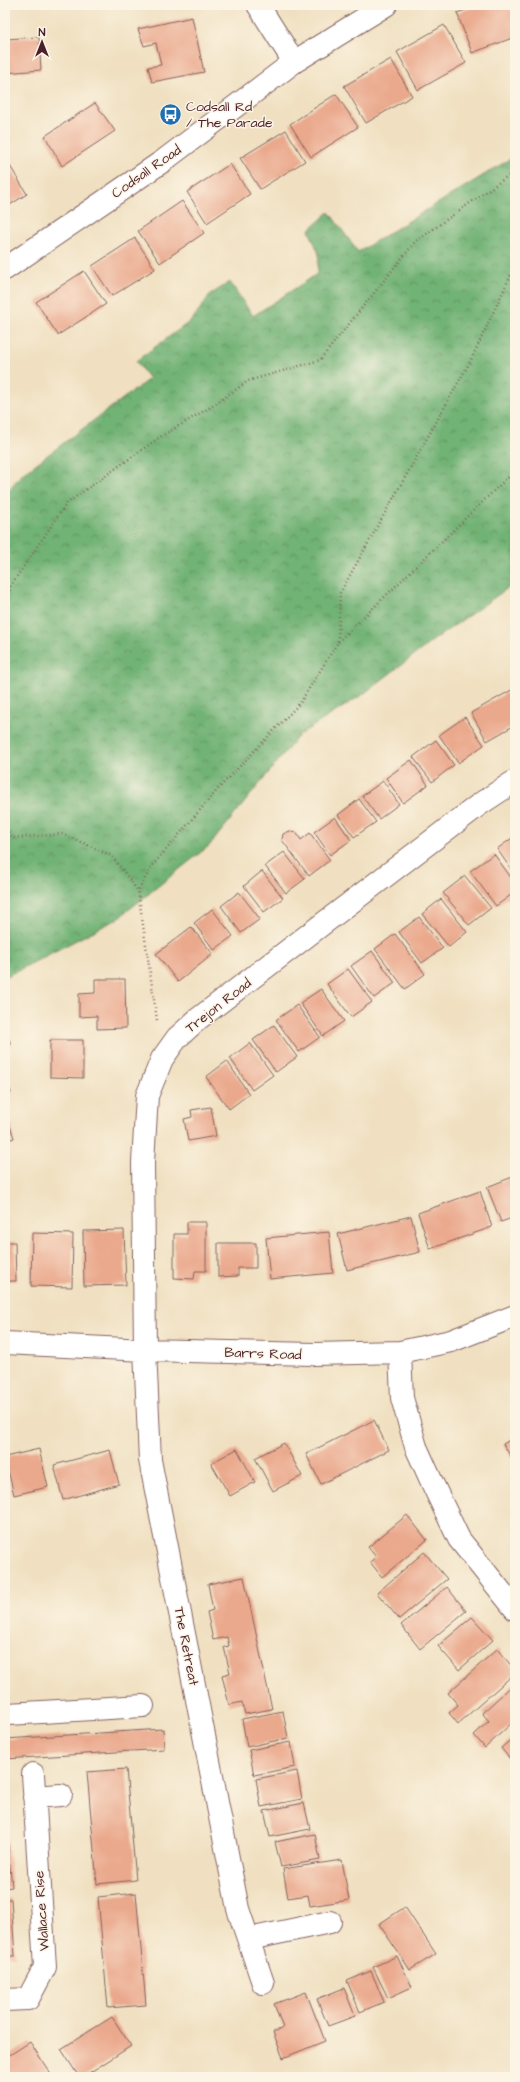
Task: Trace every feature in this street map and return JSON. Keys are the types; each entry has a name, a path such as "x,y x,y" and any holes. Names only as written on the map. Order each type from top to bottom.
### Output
{"street":[{"path":"258,5 294,62"},
{"name":"Codsall Road","path":"5,269 163,161 294,62 386,5"},
{"name":"Trejon Road","path":"145,1350 143,1162 146,1096 162,1058 177,1038 198,1019 480,804 515,781"},
{"name":"Barrs Road","path":"5,1343 145,1350 314,1354 400,1352 451,1341 515,1316"},
{"name":"The Retreat","path":"145,1350 150,1460 238,1909 264,1982"},
{"path":"400,1352 402,1398 416,1447 425,1468 459,1538 515,1609"},
{"path":"5,1712 8,1714 143,1706"},
{"name":"Wallace Rise","path":"5,2000 28,1999 45,1967 33,1774"},
{"path":"34,1797 61,1795"},
{"path":"249,1939 330,1922"}],"path":[{"path":"5,606 11,585 67,503 160,437 248,381 320,360 415,242 515,171"},
{"path":"338,642 340,593 471,360 515,266"},
{"path":"138,891 152,866 209,800 300,703 338,642 515,472"},
{"path":"5,825 13,838 63,834 112,856 138,891 162,1058"}],"green space":[{"path":"515,156 515,583 435,639 362,695 299,735 210,845 117,919 5,977 5,494 21,475 149,379 136,361 192,320 210,295 230,282 253,316 317,274 319,254 309,230 329,212 358,252"}],"building":[{"path":"479,5 515,5 515,37 472,53 457,13"},
{"path":"192,17 204,72 152,82 148,67 161,65 156,43 144,46 138,29"},
{"path":"444,25 466,63 418,90 397,52"},
{"path":"39,37 41,70 5,73 5,39"},
{"path":"391,59 412,96 366,123 344,86"},
{"path":"336,94 358,127 311,157 290,124"},
{"path":"95,103 115,131 62,166 45,136"},
{"path":"286,130 305,161 260,189 240,158"},
{"path":"7,161 27,194 5,208 5,162"},
{"path":"230,164 250,194 207,223 187,192"},
{"path":"182,201 204,233 160,263 138,231"},
{"path":"135,238 155,269 112,296 92,266"},
{"path":"84,271 106,304 58,335 36,302"},
{"path":"515,688 515,725 487,741 471,713"},
{"path":"465,717 484,745 458,763 439,735"},
{"path":"436,740 454,765 432,782 413,757"},
{"path":"411,760 428,785 403,803 386,778"},
{"path":"383,781 399,804 379,819 362,796"},
{"path":"359,799 376,822 354,837 338,815"},
{"path":"335,817 351,840 330,855 314,832"},
{"path":"290,831 296,832 301,840 310,833 330,860 309,876 282,840 283,834"},
{"path":"515,836 515,875 497,849"},
{"path":"284,852 305,879 286,893 265,866"},
{"path":"494,854 515,883 515,892 496,906 470,871"},
{"path":"262,871 283,898 264,912 244,886"},
{"path":"465,876 491,908 469,925 443,893"},
{"path":"239,892 260,919 241,933 221,906"},
{"path":"441,899 467,932 449,947 422,914"},
{"path":"212,909 233,936 214,950 194,923"},
{"path":"419,917 443,948 422,963 399,932"},
{"path":"191,927 213,954 178,982 156,954"},
{"path":"395,934 425,974 405,989 375,949"},
{"path":"372,951 395,983 374,998 351,966"},
{"path":"348,969 372,1002 351,1017 327,984"},
{"path":"95,979 125,979 126,1028 97,1029 97,1016 79,1017 79,994 95,993"},
{"path":"321,989 344,1021 323,1036 300,1003"},
{"path":"297,1005 320,1037 299,1052 276,1020"},
{"path":"274,1025 297,1057 276,1072 253,1040"},
{"path":"5,1027 11,1045 5,1047"},
{"path":"50,1040 83,1040 83,1078 50,1077"},
{"path":"250,1043 273,1075 252,1090 230,1058"},
{"path":"227,1061 249,1094 229,1109 206,1077"},
{"path":"5,1073 11,1093 5,1094"},
{"path":"211,1107 216,1136 188,1141 184,1119 192,1117 191,1110"},
{"path":"5,1110 14,1138 5,1141"},
{"path":"515,1176 515,1217 501,1222 487,1187"},
{"path":"480,1191 492,1227 430,1249 418,1213"},
{"path":"411,1216 420,1252 347,1270 338,1234"},
{"path":"187,1222 206,1222 206,1271 195,1271 194,1279 174,1278 174,1234 187,1234"},
{"path":"124,1230 126,1285 84,1286 83,1231"},
{"path":"329,1232 333,1273 270,1279 266,1238"},
{"path":"32,1233 73,1234 72,1287 31,1286"},
{"path":"5,1242 15,1242 16,1281 5,1281"},
{"path":"218,1243 256,1243 256,1268 238,1268 238,1276 218,1277"},
{"path":"374,1420 389,1450 321,1484 306,1454"},
{"path":"515,1437 515,1463 503,1444"},
{"path":"284,1443 302,1476 273,1491 255,1458"},
{"path":"39,1449 48,1487 14,1495 5,1457"},
{"path":"237,1449 255,1482 230,1496 211,1463"},
{"path":"110,1450 119,1484 63,1500 54,1465"},
{"path":"407,1515 427,1540 382,1577 370,1562 376,1557 368,1547"},
{"path":"424,1552 447,1579 399,1619 377,1593"},
{"path":"244,1577 272,1709 245,1714 242,1702 229,1705 222,1675 230,1673 224,1647 229,1646 227,1637 213,1640 207,1612 213,1610 208,1584"},
{"path":"447,1587 466,1611 420,1649 401,1625"},
{"path":"472,1617 493,1640 459,1670 438,1646"},
{"path":"497,1649 515,1670 515,1673 458,1724 449,1713 458,1705 448,1693"},
{"path":"515,1683 515,1720 485,1748 474,1735 489,1721 482,1713"},
{"path":"283,1711 288,1738 247,1747 242,1719"},
{"path":"163,1729 164,1749 5,1759 5,1739"},
{"path":"515,1736 515,1765 501,1748"},
{"path":"291,1742 295,1767 254,1775 249,1750"},
{"path":"126,1769 136,1880 97,1884 87,1772"},
{"path":"297,1771 302,1799 261,1807 256,1779"},
{"path":"304,1803 310,1829 270,1837 264,1811"},
{"path":"315,1834 320,1860 281,1867 275,1842"},
{"path":"5,1835 7,1835 12,1887 5,1888"},
{"path":"342,1860 349,1900 310,1906 308,1895 288,1898 283,1869"},
{"path":"136,1893 146,2005 108,2008 98,1897"},
{"path":"5,1899 11,1899 15,1956 5,1956"},
{"path":"405,1907 436,1954 410,1970 379,1924"},
{"path":"397,1956 412,1987 388,1998 373,1967"},
{"path":"371,1971 384,2002 360,2012 347,1981"},
{"path":"344,1988 355,2016 328,2026 317,1999"},
{"path":"306,1992 325,2041 283,2058 273,2032 283,2028 274,2004"},
{"path":"112,2017 131,2046 83,2077 79,2077 61,2049"},
{"path":"30,2042 50,2073 44,2077 5,2077 5,2058"}],"place":[{"name":"Codsall Rd / The Parade","path":"171,114"}]}
